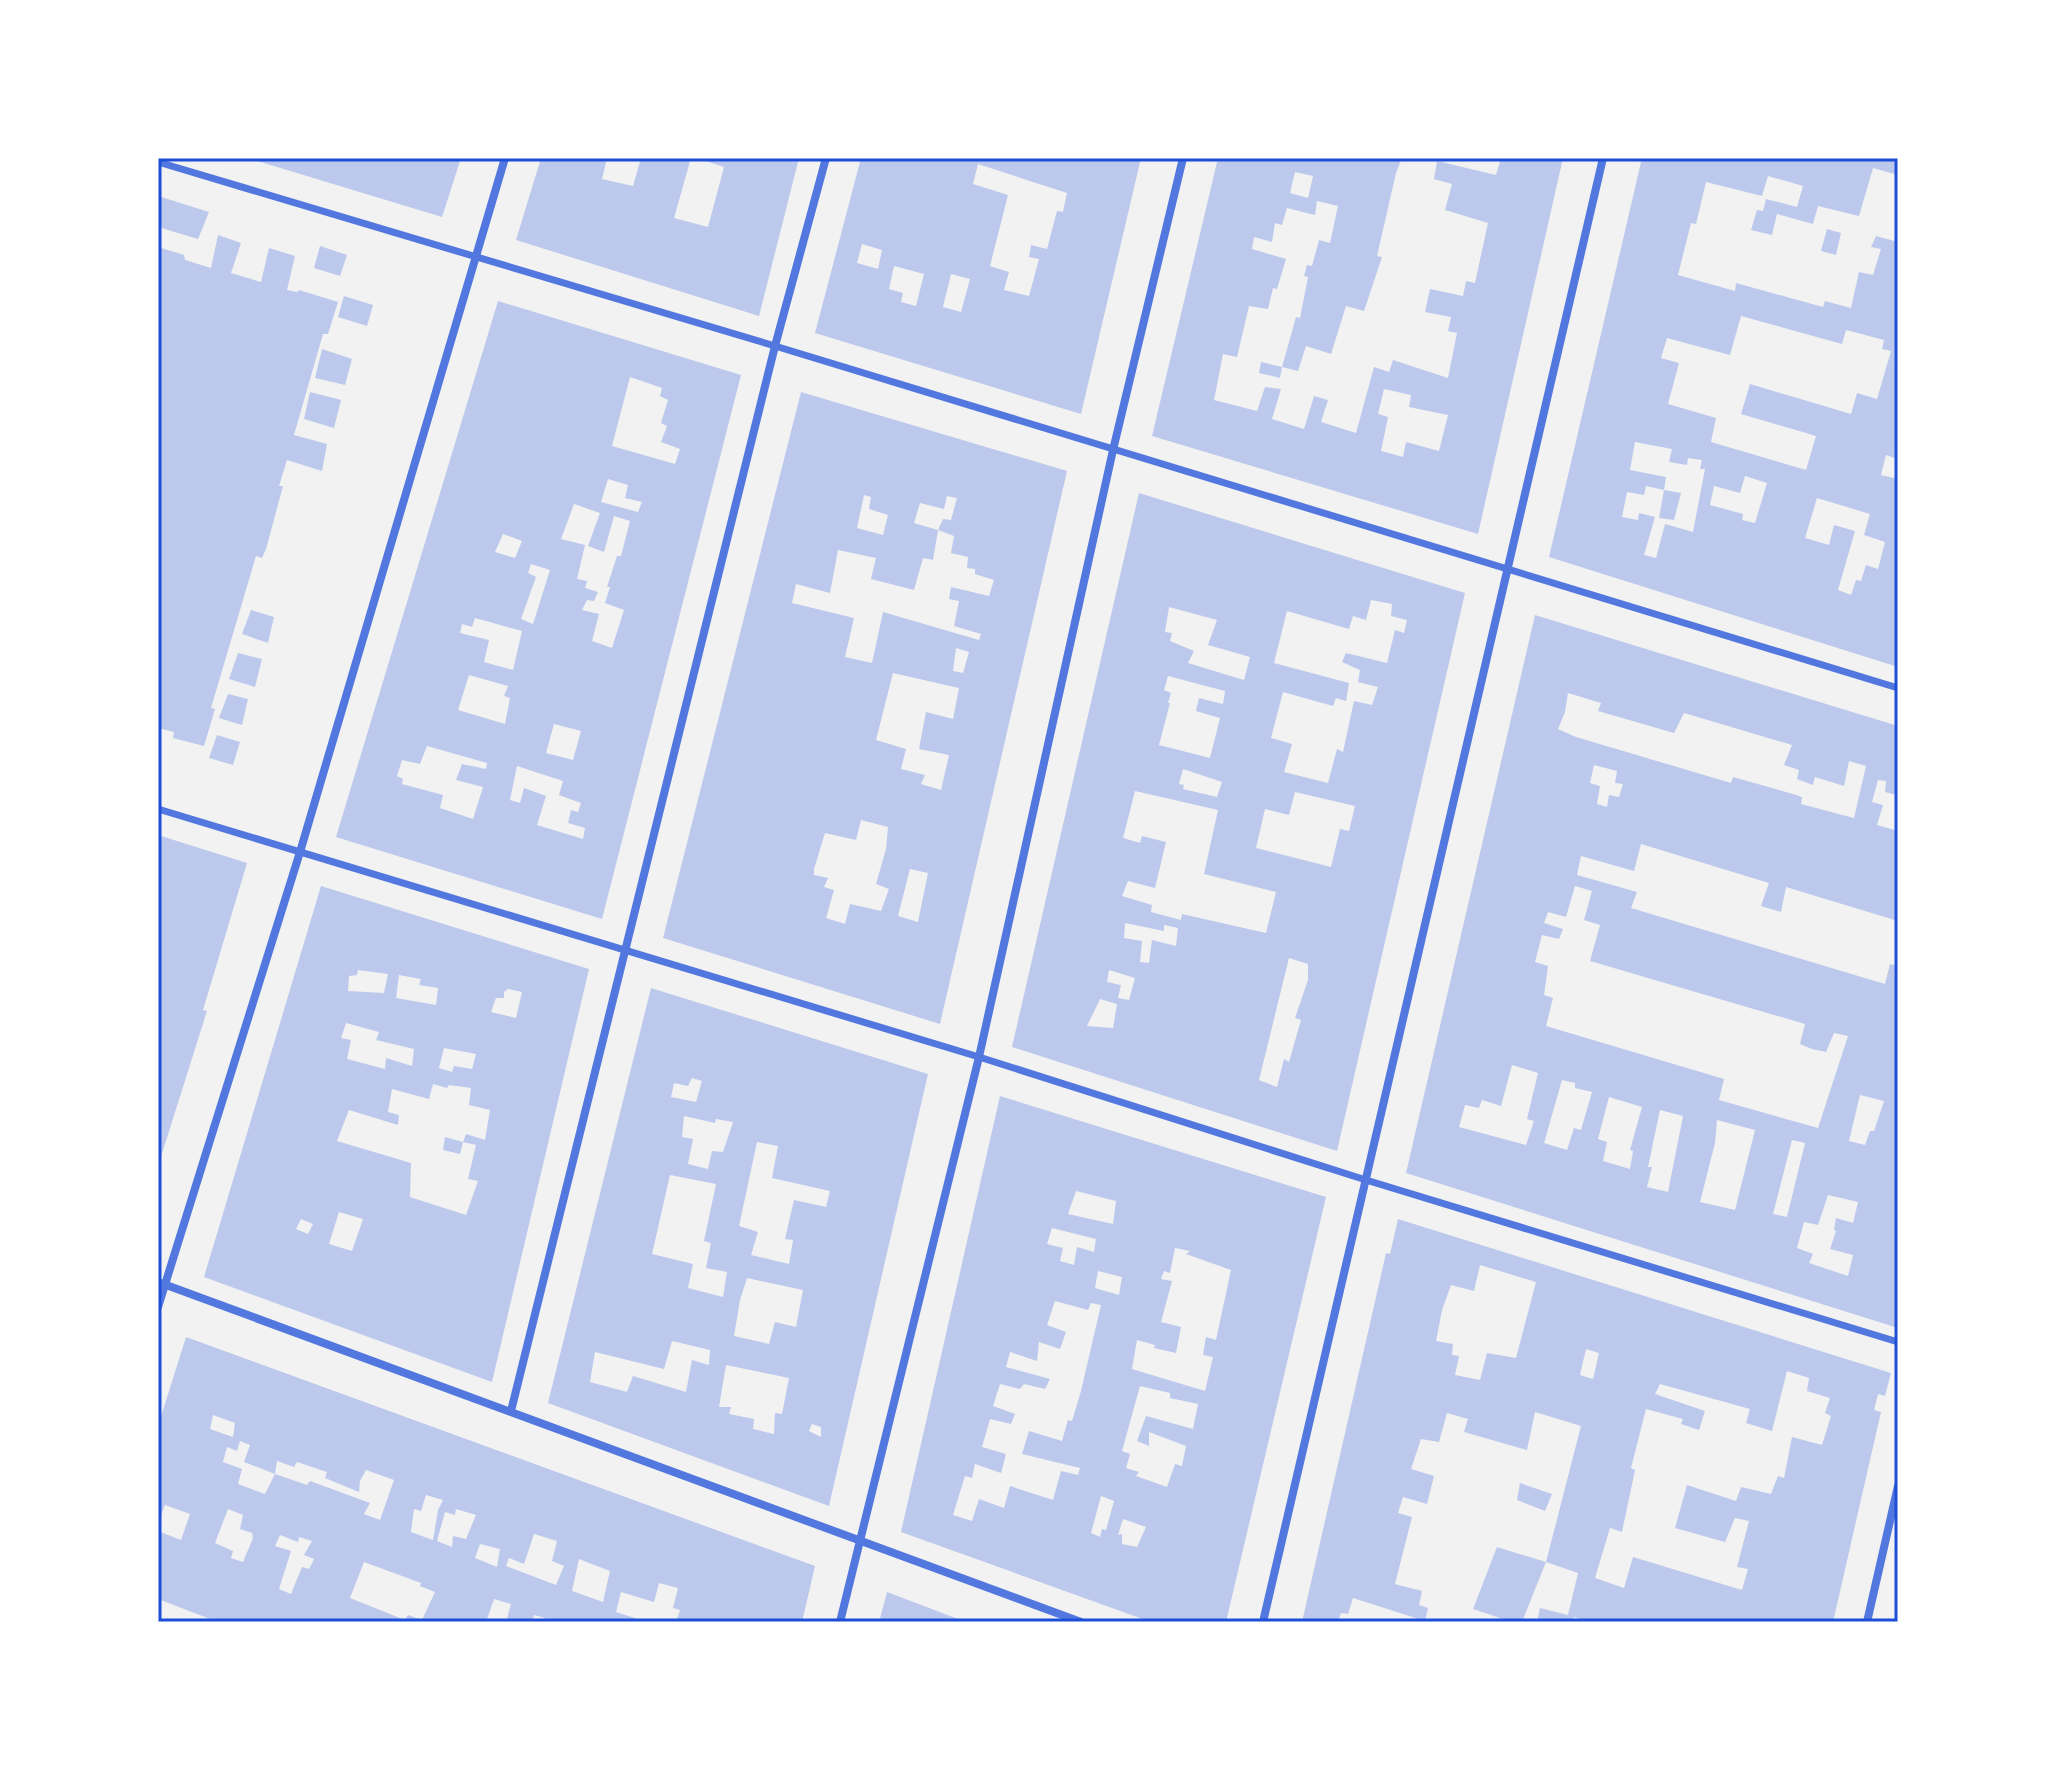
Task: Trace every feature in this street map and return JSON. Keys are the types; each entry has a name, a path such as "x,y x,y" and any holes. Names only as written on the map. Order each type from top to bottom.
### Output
{"street":[{"path":"158,1307 162,1284 300,852 505,158"},
{"path":"511,1411 775,346 826,158"},
{"path":"840,1622 979,1057 1113,450 1183,158"},
{"path":"1263,1622 1603,158"},
{"path":"158,162 775,346 1898,688"},
{"path":"158,809 979,1057 1366,1180 1898,1342"},
{"path":"162,1284 1081,1622"},
{"path":"1867,1622 1898,1486"}],"building":[{"path":"247,158 461,158 442,217"},
{"path":"541,158 607,158 602,179 633,186 641,158 691,158 674,218 708,227 724,167 696,158 799,158 759,316 516,240"},
{"path":"861,158 1141,158 1081,414 815,333","holes":["978,164 1067,193 1063,212 1057,211 1047,249 1031,245 1029,257 1039,259 1029,296 1004,290 1009,272 990,266 1008,195 973,184","862,244 882,250 878,269 857,263","894,266 924,274 916,306 901,302 903,293 889,289","951,274 970,279 961,312 943,307"]},
{"path":"1218,158 1402,158 1377,256 1382,257 1364,311 1346,306 1331,354 1306,346 1298,371 1282,367 1296,317 1300,318 1308,277 1304,276 1307,265 1312,266 1319,240 1330,243 1338,206 1317,201 1315,215 1287,208 1282,225 1275,223 1272,242 1254,237 1252,249 1286,259 1277,289 1273,288 1268,309 1249,306 1237,357 1223,354 1214,400 1257,411 1265,387 1281,389 1272,419 1304,429 1314,396 1328,400 1321,422 1356,433 1374,367 1389,372 1393,360 1448,378 1457,333 1448,331 1451,317 1425,312 1430,289 1463,296 1466,281 1475,283 1488,223 1445,210 1452,184 1434,179 1437,161 1496,175 1501,158 1563,158 1478,534 1152,436","holes":["1295,172 1313,176 1308,198 1290,193","1384,389 1411,395 1409,407 1448,415 1439,451 1406,442 1403,457 1381,451 1388,417 1378,414"]},
{"path":"1642,158 1898,158 1898,175 1873,168 1859,216 1818,206 1813,224 1777,214 1772,235 1751,230 1757,210 1763,211 1766,199 1797,207 1803,186 1768,176 1762,196 1706,182 1696,224 1691,223 1678,275 1735,291 1736,283 1823,307 1825,301 1851,308 1859,272 1873,275 1881,249 1871,247 1876,236 1898,242 1898,459 1886,455 1881,475 1898,479 1898,667 1549,557","holes":["1741,316 1842,344 1846,330 1884,340 1882,349 1891,351 1877,399 1857,393 1851,414 1750,384 1741,414 1816,436 1806,470 1711,442 1716,418 1668,404 1679,363 1661,358 1667,338 1730,355","1635,442 1672,449 1669,462 1687,465 1688,458 1702,460 1700,469 1705,469 1693,532 1665,524 1656,558 1644,555 1655,517 1639,513 1638,520 1622,517 1627,492 1644,495 1646,486 1664,490 1666,477 1630,470","1745,476 1767,483 1755,523 1742,520 1743,514 1710,505 1714,486 1740,493","1817,498 1870,514 1864,535 1885,542 1878,569 1866,565 1861,581 1856,580 1851,595 1838,590 1855,531 1834,525 1829,545 1805,538"]},
{"path":"158,196 209,212 198,239 158,227"},
{"path":"1827,229 1841,233 1836,255 1821,251"},
{"path":"218,235 241,243 231,273 261,282 269,248 295,256 287,290 299,290 338,302 328,334 323,334 294,435 327,444 322,471 287,460 266,549 262,558 256,556 211,708 215,709 204,746 173,738 174,732 158,728 158,247 211,268"},
{"path":"320,246 347,255 340,276 314,268"},
{"path":"344,296 373,305 367,326 338,317"},
{"path":"498,301 741,375 602,919 336,837","holes":["630,377 662,388 660,396 668,400 661,423 667,426 661,442 680,449 675,464 612,446","608,479 628,485 625,498 642,502 638,512 601,502","574,504 600,513 588,546 604,552 614,516 630,521 621,556 617,556 607,587 610,587 605,603 624,610 612,648 592,641 599,614 582,610 587,600 594,601 598,592 585,588 587,581 577,579 585,545 561,539","503,534 522,541 515,558 495,552","531,564 550,570 533,624 521,619 536,577 528,573","475,618 522,631 513,670 484,662 489,640 460,633 462,624 472,627","469,675 508,686 504,696 510,698 505,724 458,710","554,724 581,731 573,760 546,753","427,746 487,763 486,769 462,764 456,780 483,787 473,819 440,808 443,795 402,784 403,779 397,776 402,760 420,764","517,766 563,781 559,795 581,803 578,812 571,810 568,823 585,828 583,839 537,825 546,796 524,788 520,803 510,800"]},
{"path":"322,349 352,359 345,385 315,378"},
{"path":"1261,362 1282,367 1280,378 1259,373"},
{"path":"310,392 341,400 334,428 304,419"},
{"path":"801,392 1067,471 940,1024 663,938","holes":["864,495 871,497 869,509 888,515 883,535 857,528","947,496 957,498 951,520 943,519 938,530 914,523 920,503 944,509","938,530 954,536 951,553 968,557 967,568 994,580 989,596 951,587 949,599 959,601 954,626 981,634 979,640 883,612 872,663 845,657 854,618 792,603 796,584 830,593 838,550 876,558 871,579 914,590 923,558 933,560","956,648 969,652 963,673 953,671","893,673 959,688 953,719 926,712 919,749 949,755 941,790 921,784 925,775 901,769 906,749 876,740","861,820 888,827 886,849 876,884 889,889 881,911 850,904 845,924 826,918 834,890 824,887 828,878 814,875 825,833 856,840","910,869 928,873 918,922 898,916"]},
{"path":"1664,490 1681,493 1674,520 1659,518"},
{"path":"1139,493 1465,593 1337,1151 1012,1047","holes":["1371,600 1392,604 1391,616 1407,620 1404,633 1395,630 1387,663 1346,653 1342,662 1360,670 1358,682 1378,687 1372,705 1354,701 1343,752 1337,749 1328,783 1284,772 1292,744 1271,738 1283,692 1333,706 1336,698 1346,701 1349,683 1274,663 1287,611 1349,629 1353,616 1366,620","1169,607 1217,620 1208,645 1250,657 1244,680 1188,663 1194,651 1170,641 1172,633 1165,632","1168,676 1225,691 1223,704 1199,698 1196,711 1220,718 1210,758 1159,745 1171,693 1164,690","1183,769 1222,782 1217,797 1183,789 1184,785 1179,784","1135,791 1218,810 1204,874 1276,892 1266,933 1182,914 1181,920 1151,912 1152,905 1122,896 1128,881 1155,888 1166,842 1142,836 1140,843 1123,838","1295,792 1355,806 1349,831 1340,829 1331,867 1256,848 1265,809 1289,815","1125,923 1164,931 1164,925 1178,928 1176,946 1152,940 1149,963 1140,962 1142,941 1124,938","1289,958 1308,964 1308,980 1295,1018 1301,1020 1289,1062 1284,1059 1277,1087 1259,1080","1109,970 1135,978 1129,1000 1118,998 1121,985 1107,982","1100,999 1117,1004 1113,1028 1087,1026"]},
{"path":"251,610 274,617 268,643 242,634"},
{"path":"1535,615 1898,726 1896,795 1885,792 1886,781 1878,780 1872,802 1883,805 1877,825 1898,831 1898,921 1786,887 1781,912 1761,906 1769,883 1641,844 1634,871 1581,856 1577,875 1637,892 1631,908 1885,984 1890,964 1898,966 1898,1328 1406,1173","holes":["1568,693 1601,703 1598,711 1674,733 1684,713 1792,745 1784,765 1799,770 1797,779 1813,785 1815,777 1844,786 1849,761 1866,766 1854,818 1801,804 1802,797 1793,794 1733,777 1731,783 1558,729","1594,765 1617,771 1615,783 1623,784 1619,797 1609,795 1607,807 1597,804 1600,786 1590,783","1575,886 1592,891 1584,920 1600,925 1590,961 1805,1024 1800,1044 1812,1049 1826,1052 1834,1033 1848,1036 1818,1128 1719,1100 1724,1079 1546,1026 1553,998 1544,995 1548,966 1535,962 1542,935 1559,939 1563,929 1544,923 1548,912 1566,917","1512,1065 1538,1073 1527,1119 1534,1121 1526,1145 1459,1127 1465,1105 1479,1108 1482,1100 1501,1106","1562,1080 1575,1083 1575,1088 1592,1092 1581,1130 1574,1128 1567,1150 1544,1143","1860,1095 1884,1101 1874,1131 1870,1131 1865,1145 1849,1141","1609,1097 1642,1107 1630,1150 1633,1151 1630,1169 1603,1161 1607,1142 1598,1139","1660,1110 1683,1116 1668,1192 1647,1187 1652,1167 1648,1167","1717,1120 1755,1130 1735,1210 1700,1202 1715,1143","1792,1140 1805,1143 1787,1217 1773,1214","1828,1195 1858,1202 1853,1223 1836,1218 1836,1231 1830,1249 1853,1255 1848,1276 1809,1263 1813,1254 1797,1248 1804,1222 1818,1225"]},
{"path":"238,653 262,659 255,687 229,679"},
{"path":"228,694 248,699 242,725 219,718"},
{"path":"217,735 240,742 233,765 209,758"},
{"path":"158,835 247,863 203,1010 207,1011 159,1163"},
{"path":"321,886 589,969 492,1382 204,1277","holes":["358,970 388,974 384,993 348,991 349,976 357,975","399,975 421,979 419,985 438,988 436,1005 396,998","508,989 522,992 516,1018 491,1012 496,998 504,998 504,992","346,1023 379,1032 376,1040 414,1049 412,1066 386,1058 385,1069 347,1059 351,1040 341,1038","444,1048 476,1054 472,1069 454,1066 452,1072 439,1068","433,1084 447,1088 449,1085 471,1088 469,1105 490,1110 485,1140 466,1134 463,1142 476,1145 468,1179 478,1181 466,1215 410,1197 411,1163 337,1141 349,1110 398,1125 399,1115 388,1112 392,1089 429,1099","339,1212 363,1219 352,1251 329,1244","301,1219 313,1224 308,1234 296,1229"]},
{"path":"651,988 928,1074 829,1506 548,1403","holes":["692,1078 702,1081 696,1102 671,1097 674,1083 688,1086","684,1116 715,1123 716,1119 733,1122 723,1152 712,1151 708,1169 688,1164 693,1139 682,1137","757,1142 778,1146 772,1178 830,1191 826,1207 794,1200 785,1239 793,1240 789,1264 751,1255 758,1232 739,1226","670,1175 716,1184 704,1241 711,1243 706,1268 727,1272 723,1297 688,1288 693,1264 652,1254","747,1278 803,1290 796,1327 775,1322 769,1344 734,1336","672,1341 710,1350 709,1365 692,1360 686,1392 633,1376 627,1392 590,1382 595,1352 664,1369","726,1365 789,1378 782,1414 775,1413 774,1434 753,1429 754,1419 729,1414 731,1407 719,1407","812,1424 821,1427 821,1437 809,1431"]},
{"path":"1000,1096 1326,1197 1226,1622 1151,1622 901,1532","holes":["1076,1191 1116,1201 1113,1224 1068,1214","1052,1228 1096,1239 1094,1252 1077,1247 1074,1265 1060,1261 1063,1248 1047,1244","1175,1248 1190,1251 1186,1254 1231,1270 1216,1340 1206,1337 1203,1355 1213,1357 1205,1391 1132,1369 1137,1340 1176,1353 1181,1327 1161,1322 1172,1281 1161,1279 1164,1271 1170,1273","1098,1271 1122,1277 1119,1295 1095,1288","1055,1301 1088,1310 1091,1303 1101,1305 1081,1391 1062,1441 1029,1431 1022,1454 1080,1468 1078,1475 1061,1471 1053,1500 1010,1486 1004,1508 979,1499 972,1521 953,1515 965,1476 972,1478 975,1464 1001,1473 1006,1454 982,1447 990,1419 1011,1424 1015,1414 993,1406 1000,1384 1020,1389 1024,1384 1045,1389 1050,1379 1006,1367 1010,1352 1037,1361 1039,1342 1060,1349 1066,1332 1047,1325","1140,1386 1170,1393 1170,1398 1198,1404 1193,1429 1146,1416 1137,1441 1149,1446 1149,1432 1186,1446 1182,1466 1175,1464 1167,1487 1136,1476 1139,1472 1126,1468 1130,1454 1122,1451","1101,1496 1114,1501 1106,1530 1102,1529 1100,1537 1091,1533","1123,1519 1146,1527 1137,1547 1122,1544 1122,1534 1118,1535"]},
{"path":"445,1137 463,1142 460,1154 443,1150"},
{"path":"1398,1219 1891,1373 1885,1396 1878,1394 1874,1410 1881,1412 1833,1622 1591,1622 1574,1617 1573,1622 1537,1622 1540,1608 1568,1615 1578,1573 1546,1562 1581,1426 1535,1412 1527,1450 1464,1432 1468,1419 1447,1413 1439,1442 1421,1439 1411,1469 1434,1476 1427,1504 1403,1497 1398,1513 1412,1517 1395,1584 1422,1591 1419,1605 1428,1608 1425,1621 1353,1598 1348,1614 1341,1613 1339,1619 1345,1622 1302,1622 1386,1253 1390,1254","holes":["1480,1265 1536,1282 1516,1358 1487,1353 1480,1380 1455,1375 1459,1356 1452,1355 1453,1344 1436,1341 1451,1285 1474,1291","1586,1349 1599,1353 1593,1379 1580,1375","1787,1371 1809,1378 1807,1391 1830,1398 1825,1413 1831,1416 1822,1445 1792,1437 1784,1478 1778,1476 1771,1494 1741,1487 1736,1501 1687,1485 1675,1528 1725,1542 1735,1518 1749,1521 1737,1567 1748,1569 1742,1590 1633,1557 1624,1588 1595,1578 1610,1528 1622,1532 1635,1470 1631,1468 1646,1409 1683,1419 1681,1424 1699,1430 1705,1411 1655,1394 1660,1384 1750,1409 1746,1423 1772,1431"]},
{"path":"186,1337 815,1566 802,1622 676,1622 680,1610 673,1608 678,1588 659,1583 654,1602 621,1592 616,1612 647,1622 544,1622 545,1618 534,1615 532,1622 506,1622 511,1604 494,1599 486,1622 218,1622 158,1599 158,1531 181,1540 190,1514 165,1505 158,1523 158,1426","holes":["213,1415 235,1423 233,1437 210,1429","240,1441 250,1445 244,1462 275,1474 265,1494 238,1484 242,1469 223,1462 227,1447 237,1451","277,1461 294,1467 297,1462 327,1472 325,1478 359,1492 366,1470 394,1480 380,1520 364,1514 370,1503 310,1481 307,1485 275,1474","426,1495 443,1500 438,1510 433,1540 411,1532 414,1509 421,1511","228,1509 243,1515 240,1529 252,1533 253,1538 243,1562 231,1558 233,1551 215,1543","456,1509 476,1515 466,1539 453,1536 452,1547 437,1541 445,1512 455,1515","534,1534 557,1541 552,1561 564,1566 556,1585 506,1566 509,1558 524,1564","280,1535 298,1542 299,1537 312,1541 304,1555 314,1559 309,1569 302,1567 291,1594 279,1589 291,1551 275,1546","480,1544 500,1549 497,1567 475,1558","579,1559 610,1571 603,1602 572,1591","364,1562 421,1583 420,1586 435,1592 422,1620 408,1615 405,1620 350,1598"]},
{"path":"1520,1483 1552,1494 1545,1511 1517,1500"},
{"path":"1497,1547 1546,1562 1522,1622 1512,1622 1473,1609"},
{"path":"887,1592 966,1622 879,1622"}]}
